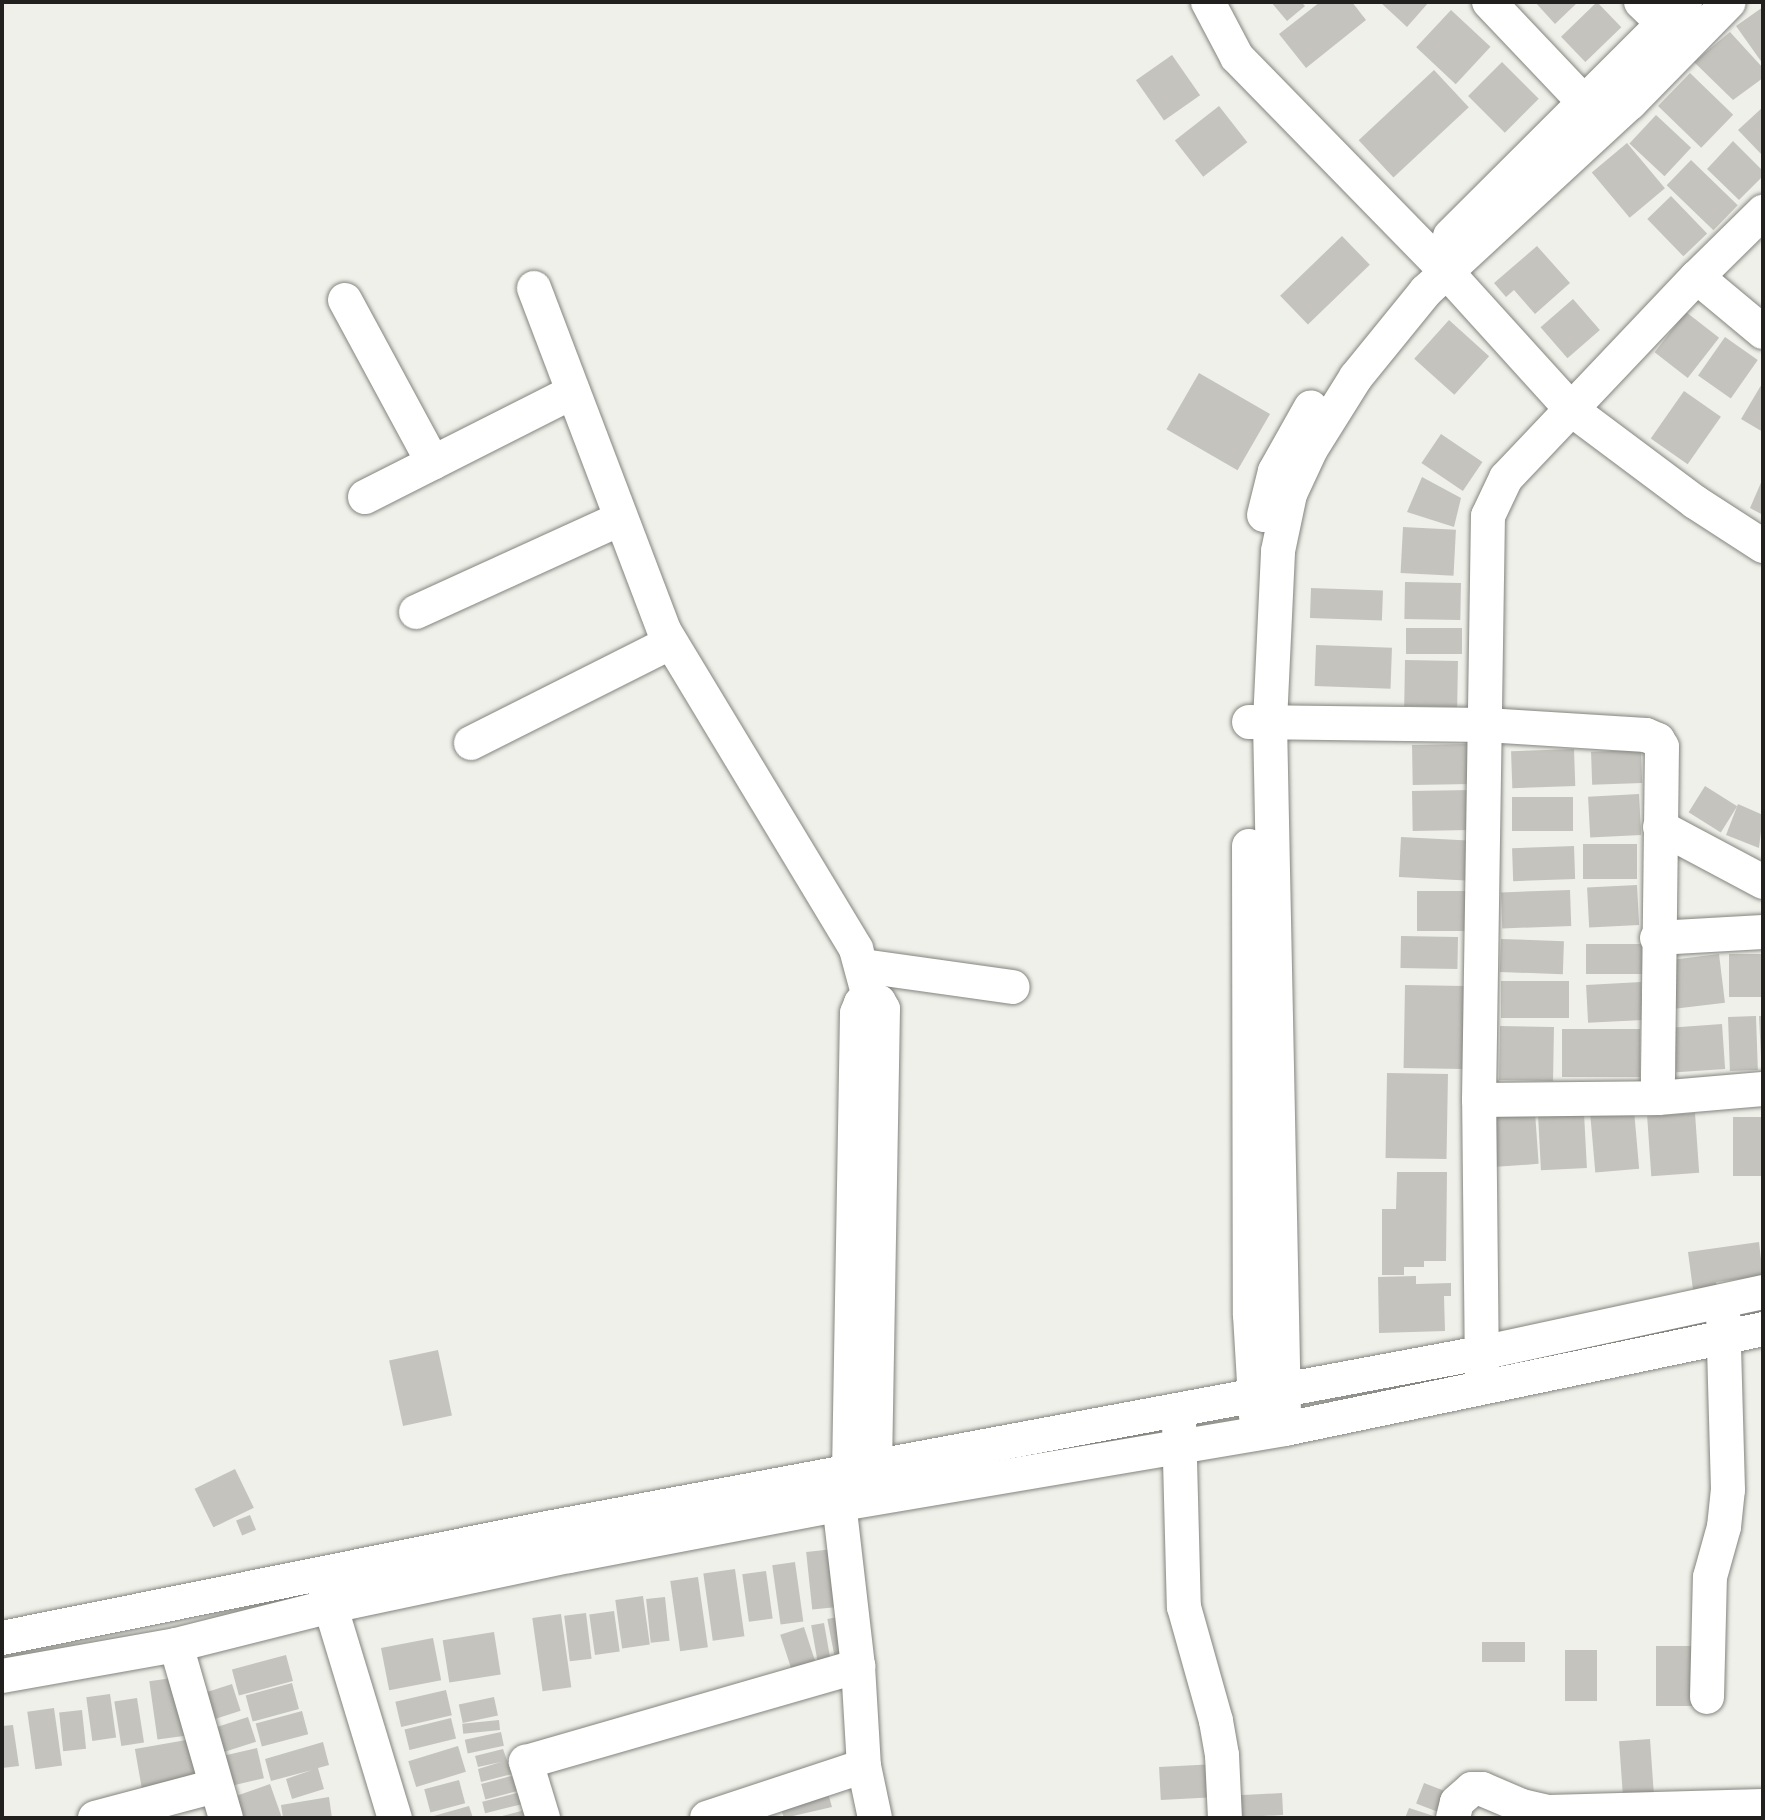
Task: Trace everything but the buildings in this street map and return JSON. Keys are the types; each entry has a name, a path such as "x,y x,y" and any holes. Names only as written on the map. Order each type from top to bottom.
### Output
{"street":[{"path":"1208,2 1237,57 1438,263 1572,410 1695,502 1763,546"},
{"path":"1489,2 1585,103"},
{"path":"1438,263 1630,103 1729,2"},
{"path":"1271,1431 1269,1394 1250,1315 1260,722 1278,551 1290,494 1311,449 1356,377 1438,263 1585,103 1663,9"},
{"path":"1482,1390 1479,1100 1488,516 1506,478 1763,212"},
{"path":"1697,277 1763,332"},
{"path":"534,288 670,643 856,949 863,966 870,1001 861,1003 857,1013 850,1479 864,1766 875,1818"},
{"path":"345,300 433,463"},
{"path":"365,497 573,392"},
{"path":"416,612 620,519"},
{"path":"471,743 670,643"},
{"path":"1260,722 1486,725 1654,737 1662,747 1657,938 1658,1098"},
{"path":"1660,827 1763,882"},
{"path":"1657,938 1763,932"},
{"path":"863,966 1013,987"},
{"path":"1479,1100 1658,1098 1763,1089"},
{"path":"2,1676 176,1645 850,1479 1178,1409 1481,1353 1763,1292"},
{"path":"1707,1697 1710,1577 1724,1527 1728,1490 1725,1338 1721,1302"},
{"path":"2,1638 321,1572 850,1479 1181,1445 1271,1431 1482,1390 1763,1329"},
{"path":"1178,1409 1184,1607 1216,1721 1222,1755 1225,1818"},
{"path":"321,1572 395,1818"},
{"path":"176,1645 226,1818"},
{"path":"543,1818 526,1762 858,1666"},
{"path":"724,1815 864,1766"},
{"path":"95,1818 215,1786"},
{"path":"1453,1818 1457,1802 1472,1789 1482,1789 1522,1806 1549,1812 1763,1806"}]}
